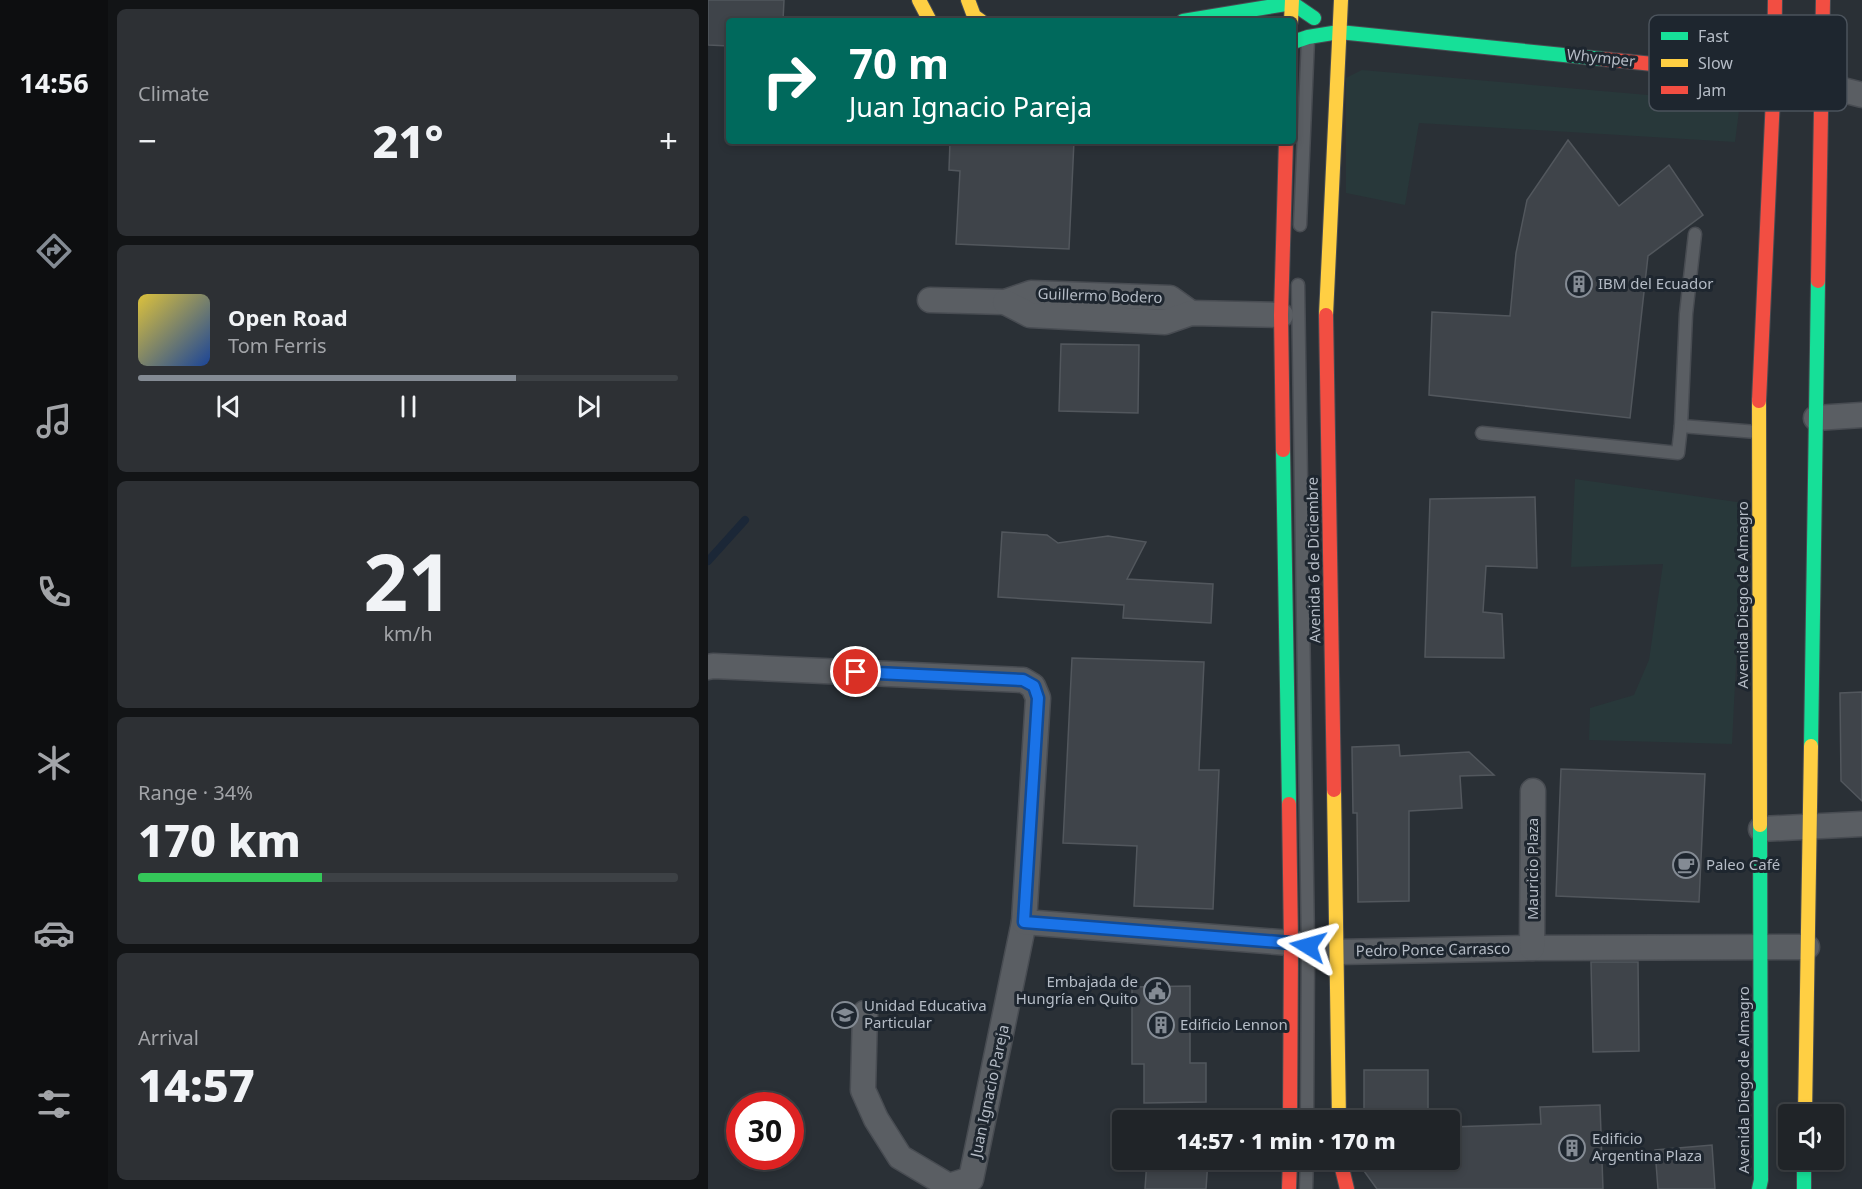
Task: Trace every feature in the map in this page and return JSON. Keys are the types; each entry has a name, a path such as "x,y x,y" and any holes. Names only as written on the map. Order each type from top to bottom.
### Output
{"main road":[{"path":"919,0 928,18"},
{"path":"968,0 977,18"},
{"name":"Avenida 6 de Diciembre","path":"1339,1110 1326,315 1341,0"},
{"name":"Avenida Diego de Almagro","path":"1775,0 1775,15"},
{"path":"1198,18 1292,1 1291,18"},
{"name":"Whymper","path":"1292,1 1309,16 1339,32"},
{"name":"Whymper","path":"1296,41 1339,32 1649,63"},
{"name":"Avenida Diego de Almagro","path":"1759,1189 1761,1180 1761,829 1758,432 1772,111"},
{"path":"1804,1104 1822,111"},
{"name":"Avenida 6 de Diciembre","path":"1286,144 1281,315 1299,945 1291,1110"},
{"path":"1289,1189 1290,1170"},
{"path":"1342,1170 1347,1189"},
{"path":"1804,1170 1804,1189"}],"street":[{"name":"Whymper","path":"1847,91 1862,95"},
{"name":"Guillermo Bodero","path":"930,300 1005,302 1030,315 1165,322 1191,313 1281,315"},
{"path":"1816,418 1862,415"},
{"name":"Juan Ignacio Pareja","path":"708,667 1023,680 1034,686 1038,698 1024,922 971,1179 949,1186 900,1157 876,1119 863,1090 865,1013"},
{"name":"Mauricio Plaza","path":"1532,948 1533,791"},
{"path":"1761,829 1862,824"},
{"name":"Pedro Ponce Carrasco","path":"1024,922 1299,945 1338,952 1532,948 1807,947"}],"lane":[{"path":"1300,232 1310,0"},
{"path":"1482,433 1678,453 1686,314 1695,234"},
{"path":"1298,267 1299,945 1307,1110"},
{"path":"1681,426 1758,432"},
{"path":"1306,1170 1306,1189"},
{"path":"1307,1170 1311,1189"}],"shaded area":[{"path":"1362,70 1649,95 1649,111 1739,111 1735,142 1419,123 1405,205 1346,193 1346,78"},
{"path":"1575,479 1744,503 1732,744 1589,740 1590,708 1634,695 1649,660 1663,564 1571,567"}],"building":[{"path":"708,0 784,0 783,18 726,18 726,46 708,45"},
{"name":"IBM del Ecuador","path":"1568,140 1619,206 1669,165 1703,215 1648,256 1630,418 1429,395 1432,312 1510,316 1516,253 1527,200"},
{"path":"950,144 1074,144 1069,249 956,244 960,171 949,170"},
{"path":"1061,344 1139,345 1138,413 1059,411"},
{"path":"1535,497 1537,568 1486,566 1483,612 1502,614 1504,658 1425,657 1430,499"},
{"path":"1002,532 1047,535 1058,543 1108,536 1146,542 1127,579 1213,584 1211,623 1123,618 1124,605 998,597"},
{"path":"1072,658 1204,662 1199,770 1219,770 1213,909 1134,906 1137,846 1063,843"},
{"path":"1862,692 1862,801 1841,781 1840,693"},
{"path":"1399,745 1400,756 1469,752 1494,775 1460,776 1462,808 1409,811 1409,901 1358,902 1357,813 1353,813 1352,747"},
{"path":"1561,769 1705,774 1699,902 1556,896"},
{"path":"1591,962 1638,962 1639,1051 1593,1052"},
{"name":"Edificio Lennon","path":"1190,986 1190,1063 1206,1063 1206,1102 1144,1103 1144,1064 1132,1064 1132,987"},
{"path":"1364,1070 1428,1070 1428,1110 1364,1110"},
{"path":"1600,1105 1603,1189 1377,1189 1364,1171 1460,1170 1460,1127 1541,1124 1540,1107"},
{"path":"1712,1145 1715,1189 1658,1189 1655,1150"},
{"path":"1146,1170 1207,1170 1206,1189 1145,1189"}],"waterway":[{"path":"708,561 745,520"}],"traffic: fast":[{"path":"1201,18 1292,3 1314,18"},
{"path":"1296,41 1339,32 1603,59"},
{"path":"1811,746 1818,281"},
{"path":"1283,450 1289,804"},
{"path":"1759,1189 1761,1180 1760,825"},
{"path":"1804,1170 1804,1189"}],"traffic: slow":[{"path":"919,0 928,18"},
{"path":"968,0 977,18"},
{"path":"1291,18 1292,0"},
{"path":"1326,315 1341,0"},
{"path":"1759,401 1760,825"},
{"path":"1805,1104 1811,746"},
{"path":"1334,790 1339,1110"}],"traffic: jam":[{"path":"1775,0 1775,15"},
{"path":"1823,0 1823,15"},
{"path":"1603,59 1649,64"},
{"path":"1759,401 1772,111"},
{"path":"1818,281 1821,111"},
{"path":"1283,450 1281,315 1286,144"},
{"path":"1326,315 1334,790"},
{"path":"1289,804 1290,1110"},
{"path":"1289,1189 1290,1170"},
{"path":"1342,1170 1347,1189"}],"place":[{"name":"IBM del Ecuador","path":"1579,284"},
{"name":"Paleo Café","path":"1686,865"},
{"name":"Embajada de Hungría en Quito","path":"1157,991"},
{"name":"Unidad Educativa Particular","path":"845,1015"},
{"name":"Edificio Lennon","path":"1161,1025"},
{"name":"Edificio Argentina Plaza","path":"1572,1148"}],"route":[{"path":"856,672 1023,680 1034,686 1038,698 1024,922 1308,946"}]}
